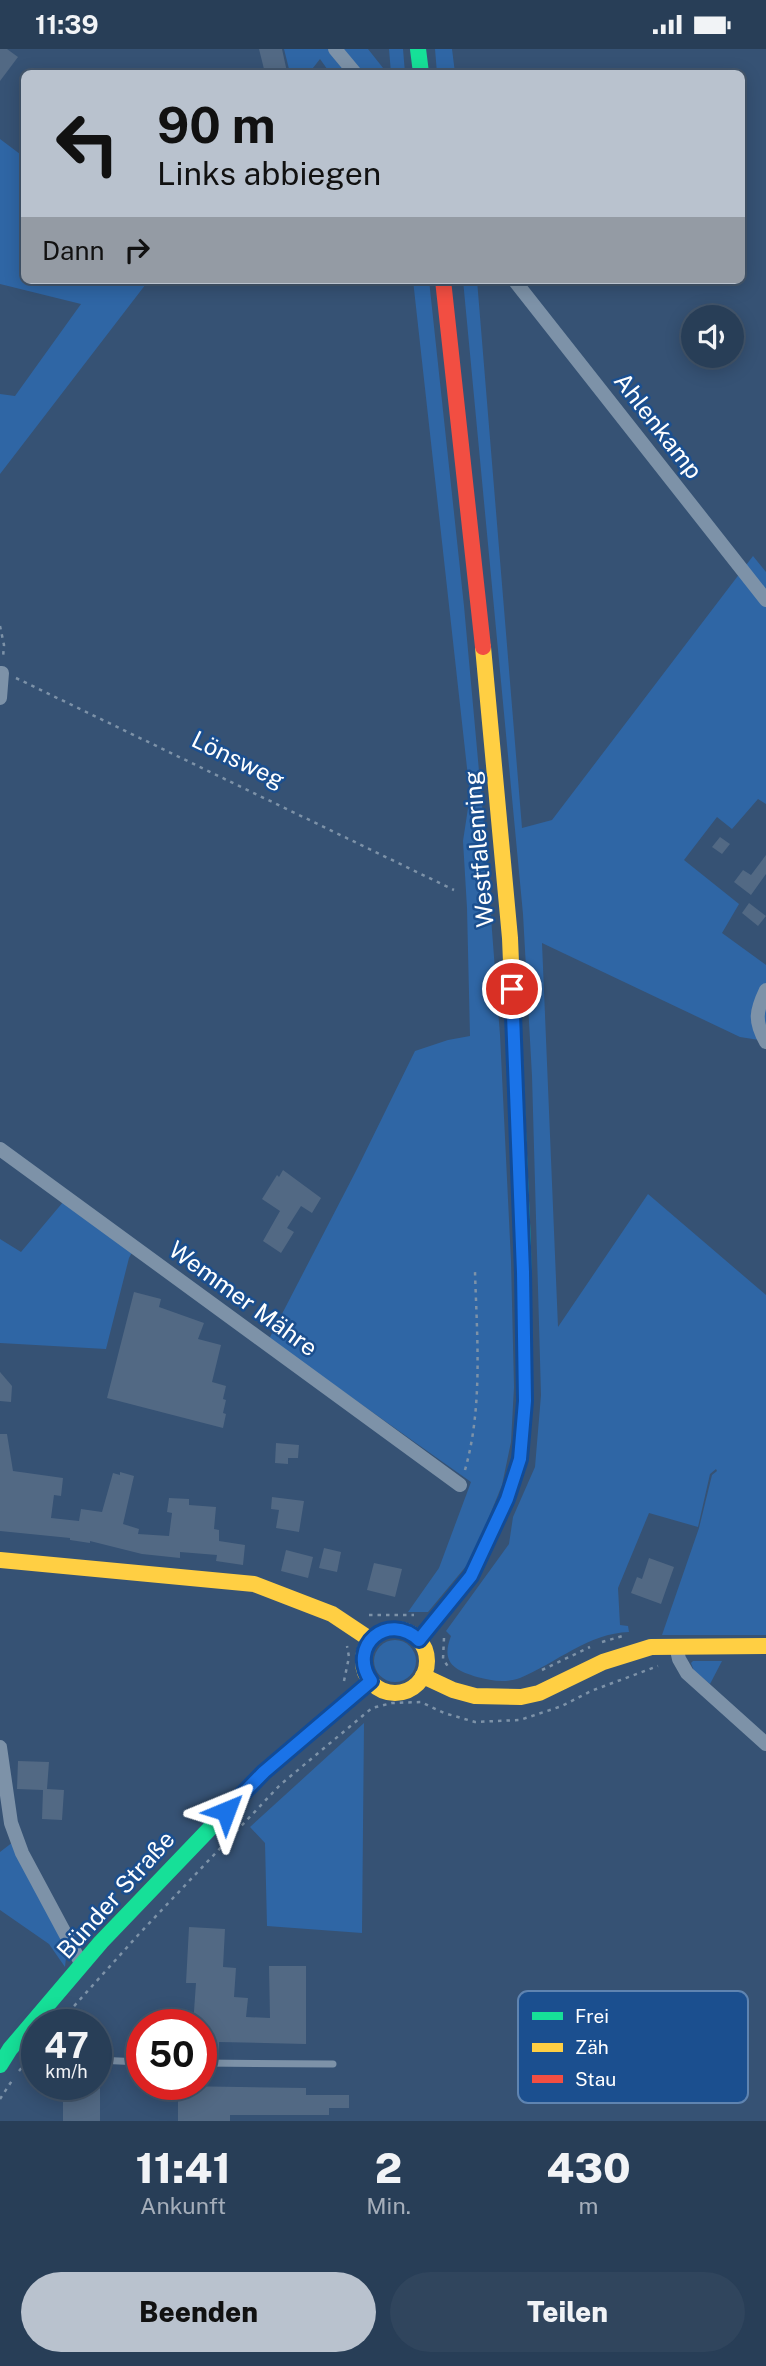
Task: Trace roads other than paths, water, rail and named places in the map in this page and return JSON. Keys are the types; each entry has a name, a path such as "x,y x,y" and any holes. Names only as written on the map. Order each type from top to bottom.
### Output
{"main road":[{"path":"418,49 421,70"},
{"name":"Westfalenring","path":"419,1640 471,1576 507,1499 520,1459 525,1401 523,1246 510,938 479,603 443,284"},
{"path":"0,1560 254,1584 332,1614 371,1640"},
{"path":"395,1629 404,1630 419,1640 424,1646 427,1661 423,1676 417,1684 398,1693 378,1688 371,1681 363,1665 366,1647 378,1634 395,1629"},
{"path":"423,1676 453,1690 475,1696 521,1697 539,1692 603,1662 651,1647 766,1646"},
{"name":"Bünder Straße","path":"0,2065 82,1965 160,1879 264,1772 371,1681"}],"street":[{"path":"335,49 352,70"},
{"name":"Ahlenkamp","path":"517,284 766,600"},
{"path":"0,698 1,673"},
{"path":"766,990 758,1010 757,1027 766,1042"},
{"name":"Wemmer Mähre","path":"0,1149 460,1485"},
{"path":"676,1646 687,1674 766,1744"},
{"path":"0,1747 11,1823 22,1853 82,1965"}],"lane":[{"path":"217,2063 333,2064"}]}
